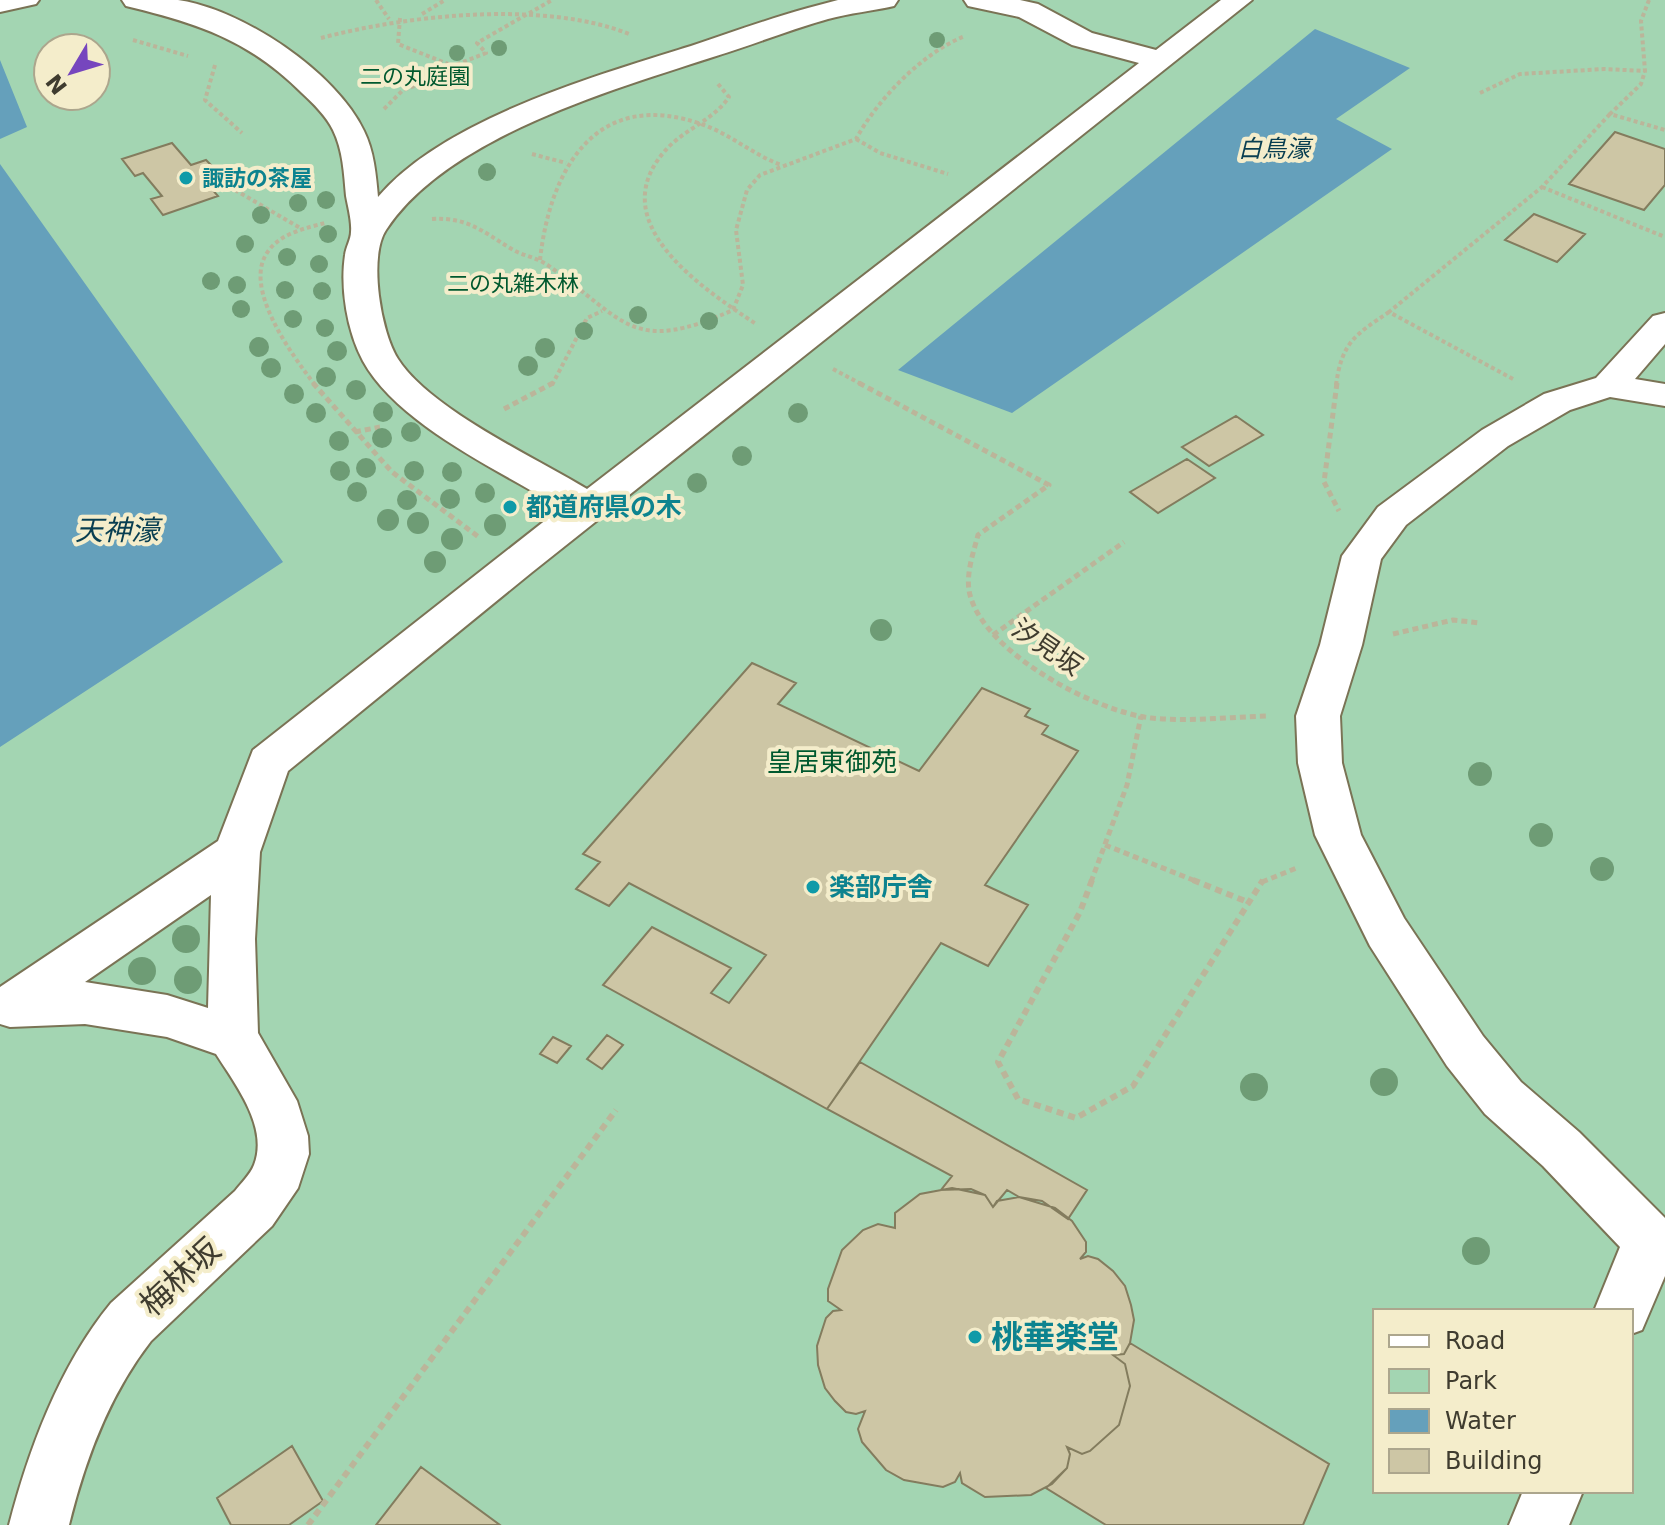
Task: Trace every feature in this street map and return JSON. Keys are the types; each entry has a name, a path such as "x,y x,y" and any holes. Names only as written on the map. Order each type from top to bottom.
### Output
{"street":[{"path":"136,0 238,29 274,51 316,88 346,124 353,141 367,231 361,289 366,329 383,364 417,399 588,507"},
{"path":"367,231 402,188 480,138 631,73 816,15 884,0"},
{"path":"978,0 1028,10 1082,39 1160,60"},
{"path":"7,1006 85,1003 167,1016 233,1038 231,939 237,852 269,762 993,188 1238,0"},
{"path":"1609,386 1665,323"},
{"path":"1623,1309 1657,1245 1561,1149 1503,1098 1465,1051 1387,932 1338,835 1320,763 1318,716 1346,624 1362,556 1392,516 1495,438 1557,402 1609,386 1665,395"},
{"path":"7,1006 237,852"},
{"name":"梅林坂","path":"39,1525 85,1395 129,1325 230,1231 265,1194 279,1170 283,1130 233,1038"},
{"path":"1539,1525 1552,1493"}],"lane":[{"path":"0,6 29,0"}],"path":[{"path":"376,0 390,20"},
{"path":"421,15 445,0"},
{"path":"400,18 398,44 453,66 486,53 477,43 552,0"},
{"path":"1362,556 1324,482 1340,356 1354,336 1389,312 1542,187 1641,84 1645,71 1641,21 1649,0"},
{"path":"274,51 390,20 421,15 529,15 617,28 680,59 723,87 729,97 725,105 696,123 667,149 648,175 641,200 648,221 668,252 733,310 794,348"},
{"path":"367,231 416,221 461,218 474,222 522,257 540,260 602,311 657,335 693,328 733,310 743,285 736,230 742,202 760,175 856,139 870,114 942,45 969,34"},
{"path":"346,124 382,110 403,90 454,72 453,66"},
{"path":"1480,93 1520,74 1604,69 1645,71"},
{"path":"210,80 205,100 242,133"},
{"path":"1610,114 1665,130"},
{"path":"540,260 553,193 579,144 629,118 696,123 782,165"},
{"path":"856,139 880,153 993,188"},
{"path":"1542,187 1665,237"},
{"path":"235,190 303,229"},
{"path":"462,428 546,390 559,375 587,318 602,311"},
{"path":"1389,312 1557,402"},
{"name":"汐見坂","path":"794,348 1049,485 978,535 970,568 970,598 999,644 1061,686 1141,716 1318,716"},
{"path":"993,635 1124,542"},
{"path":"1346,624 1396,635 1417,632 1442,619 1462,618 1480,623"},
{"path":"1141,716 1127,785 1080,912 998,1062 1018,1099 1076,1118 1133,1086 1264,879 1346,850"},
{"path":"1105,845 1250,903"},
{"path":"308,1525 616,1110"}],"green space":[{"name":"皇居東御苑","path":"0,0 1665,0 1665,1525 0,1525"}],"water":[{"name":"白鳥濠","path":"1315,29 1410,68 1336,119 1392,149 1012,413 898,370"},
{"path":"0,60 27,127 0,139"},
{"name":"天神濠","path":"0,164 283,562 0,747"}],"building":[{"path":"1615,132 1665,149 1665,185 1644,210 1569,184"},
{"name":"諏訪の茶屋","path":"172,143 191,165 206,160 226,180 209,186 218,196 163,215 151,199 162,196 143,173 135,176 122,159"},
{"path":"1534,214 1585,234 1557,262 1505,240"},
{"path":"1236,416 1263,435 1209,466 1182,447"},
{"path":"1187,459 1215,478 1158,513 1130,492"},
{"name":"楽部庁舎","path":"752,663 796,683 778,704 919,771 982,688 1030,709 1025,716 1048,726 1042,734 1078,751 985,885 1028,905 988,966 941,943 827,1109 603,985 652,927 731,968 711,993 729,1003 766,955 629,883 609,906 576,889 600,862 583,854"},
{"path":"607,1035 623,1045 602,1069 587,1059"},
{"path":"553,1037 571,1046 557,1063 540,1054"},
{"path":"860,1062 1087,1190 1068,1219 1042,1201 1019,1197 1007,1190 993,1207 985,1195 971,1189 941,1190 952,1176 827,1109"},
{"name":"桃華楽堂","path":"952,1188 985,1195 993,1207 997,1201 1019,1197 1055,1208 1072,1221 1086,1242 1086,1252 1080,1259 1088,1256 1098,1259 1113,1271 1125,1286 1131,1305 1134,1320 1130,1343 1124,1354 1113,1355 1125,1364 1130,1386 1119,1425 1090,1451 1082,1454 1067,1447 1070,1454 1067,1468 1052,1484 1031,1495 985,1497 962,1483 960,1473 955,1482 943,1487 904,1480 886,1470 862,1442 858,1429 865,1411 856,1414 846,1412 825,1388 818,1365 817,1346 826,1318 833,1311 841,1310 828,1301 828,1289 842,1250 863,1230 878,1224 895,1228 895,1213 920,1194"},
{"path":"1130,1343 1329,1464 1303,1525 1106,1525 1046,1488 1067,1468 1070,1454 1067,1447 1082,1454 1090,1451 1119,1425 1130,1386 1125,1364 1113,1355 1124,1354"},
{"path":"292,1446 323,1501 289,1525 231,1525 217,1498"},
{"path":"421,1467 500,1525 376,1525"}],"place":[{"name":"諏訪の茶屋","path":"186,178"},
{"name":"都道府県の木","path":"510,507"},
{"name":"楽部庁舎","path":"813,887"},
{"name":"桃華楽堂","path":"975,1337"}],"park label":[{"name":"二の丸庭園","path":"415,76"},
{"name":"二の丸雑木林","path":"513,283"}]}
